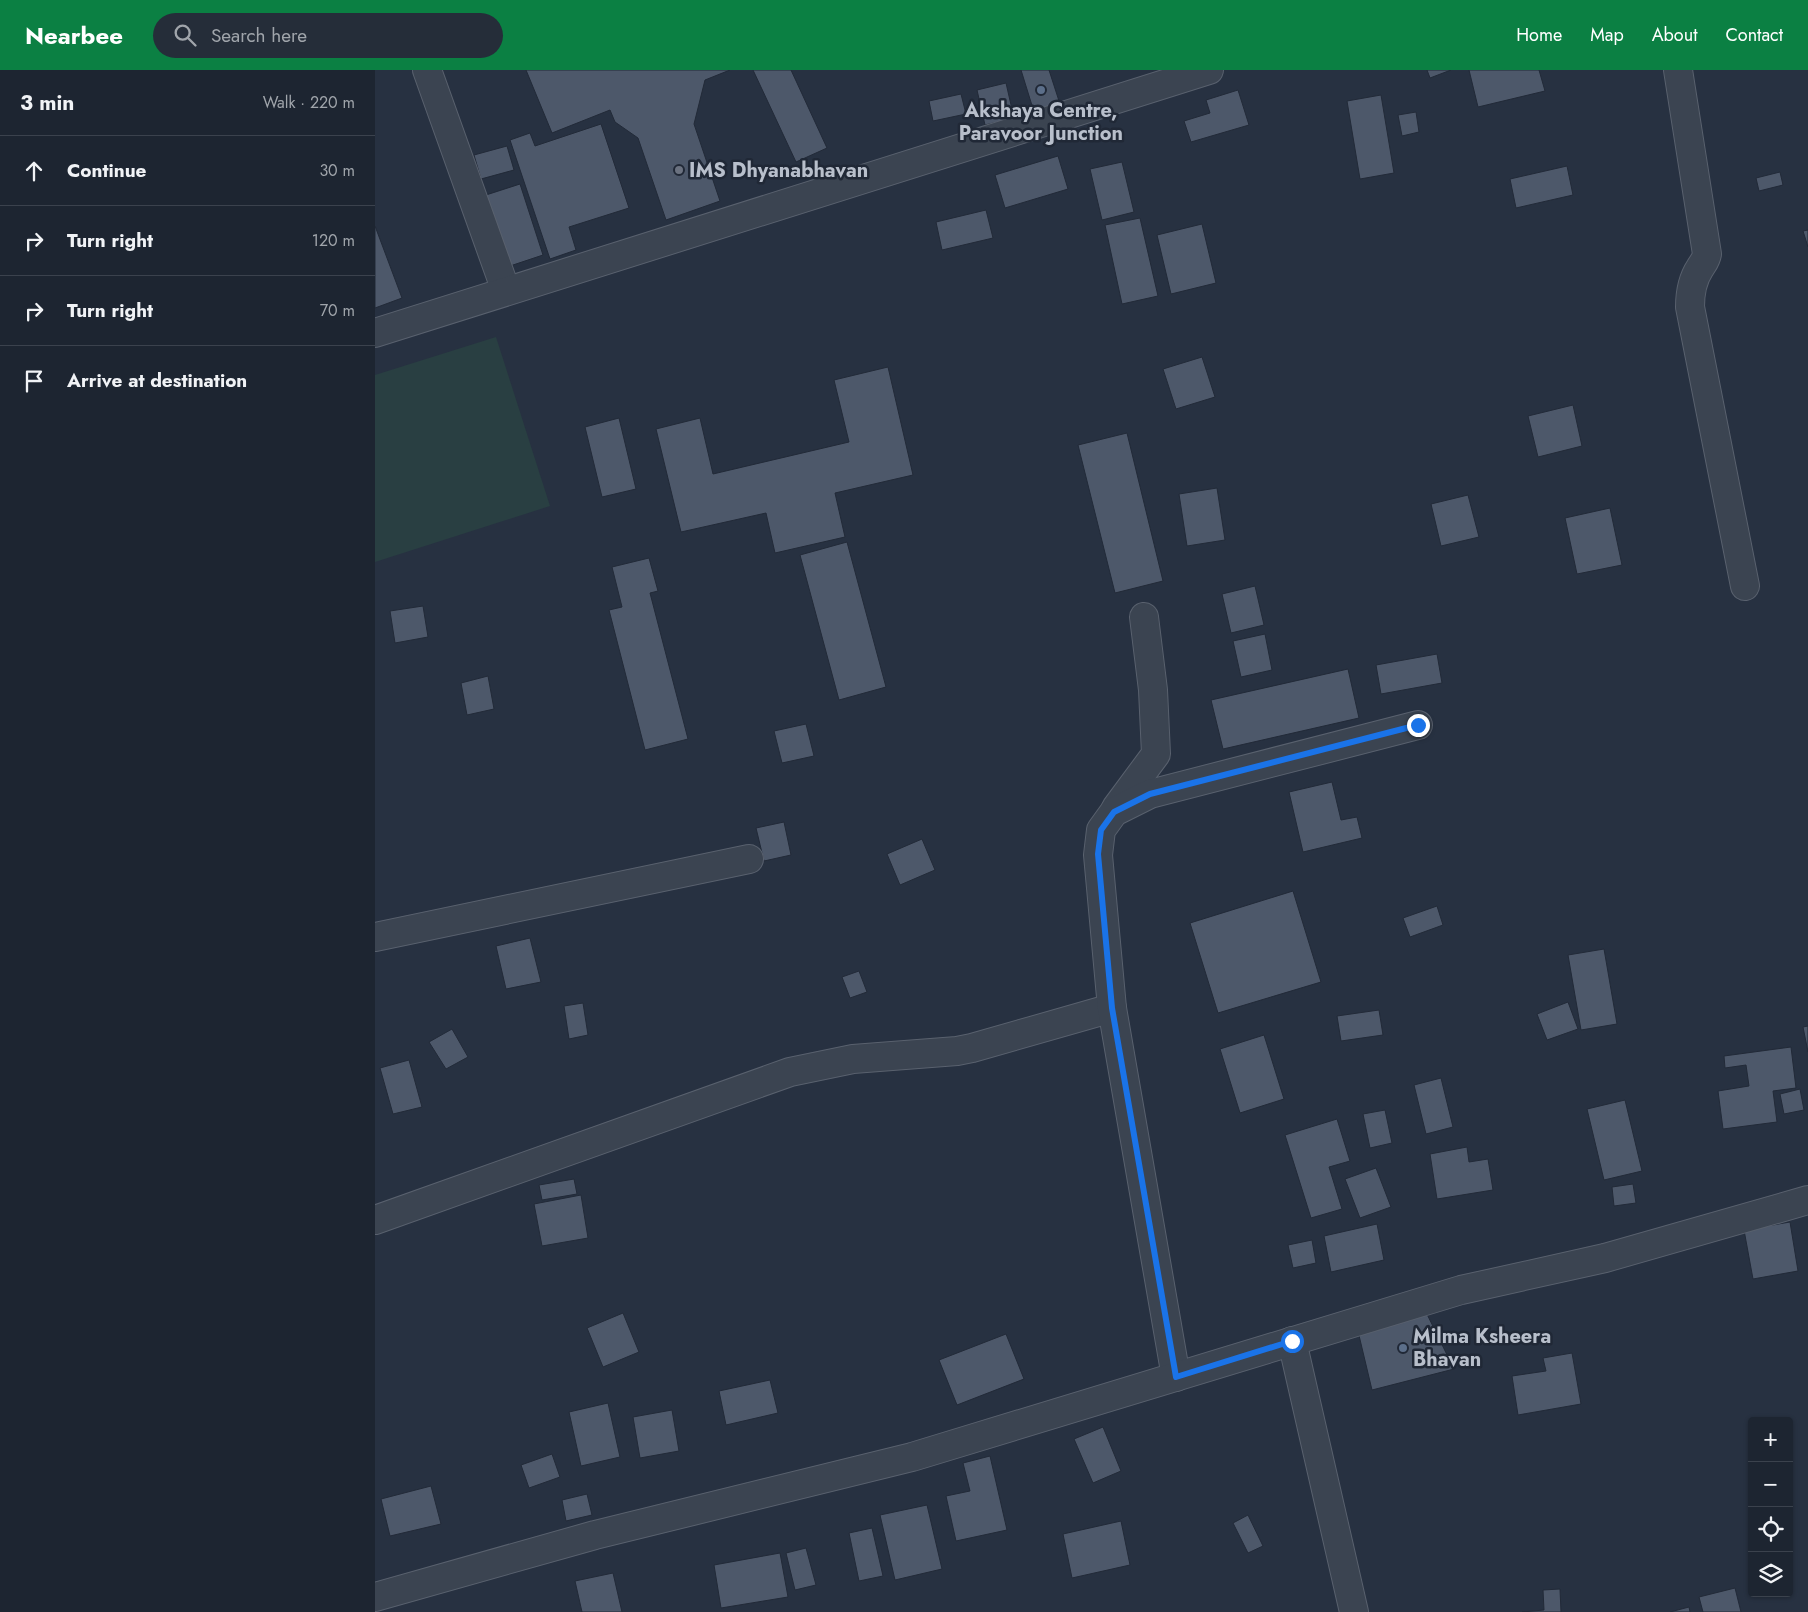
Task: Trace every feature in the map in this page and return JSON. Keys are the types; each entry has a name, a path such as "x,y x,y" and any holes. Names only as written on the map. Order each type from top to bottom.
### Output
{"street":[{"path":"427,70 506,291"},
{"path":"375,333 1157,78 1209,70"},
{"path":"1679,70 1707,254 1692,285 1690,307 1745,586"},
{"path":"1143,617 1153,690 1156,754 1101,830 1098,854 1112,1008 1176,1377"},
{"path":"1114,812 1150,794 1418,725"},
{"path":"375,937 749,859"},
{"path":"375,1220 790,1072 853,1059 957,1051 1112,1008"},
{"path":"375,1597 595,1535 912,1457 1461,1290 1605,1258 1808,1200"},
{"path":"1292,1341 1354,1612"}],"green space":[{"path":"496,337 550,506 375,562 375,375"}],"building":[{"name":"IMS Dhyanabhavan","path":"526,70 730,70 705,80 694,124 720,201 666,220 638,138 615,122 610,110 552,133"},
{"path":"753,70 791,70 827,148 796,162"},
{"path":"1021,70 1049,70 1060,104 1034,112"},
{"path":"1427,70 1451,70 1430,78"},
{"path":"1469,70 1539,70 1545,91 1478,107"},
{"path":"1006,83 1014,118 985,125 977,90"},
{"path":"1238,90 1249,125 1191,142 1184,121 1210,113 1206,100"},
{"path":"961,94 966,114 933,121 929,101"},
{"path":"1381,95 1394,173 1360,179 1347,101"},
{"path":"1416,112 1419,132 1402,136 1398,115"},
{"path":"601,124 629,208 569,227 576,250 550,259 510,140 530,133 535,146"},
{"path":"507,146 514,170 481,179 474,155"},
{"path":"1058,156 1068,189 1005,208 995,175"},
{"path":"1122,162 1134,212 1102,220 1090,169"},
{"path":"1567,166 1573,195 1516,208 1510,179"},
{"path":"1780,172 1783,185 1759,191 1756,178"},
{"path":"520,184 543,255 510,266 486,195"},
{"path":"986,210 993,238 942,250 936,222"},
{"path":"1140,218 1158,296 1122,304 1105,225"},
{"path":"1202,224 1216,283 1171,294 1157,235"},
{"path":"375,226 402,298 375,308"},
{"path":"1808,230 1808,247 1803,231"},
{"path":"1202,357 1215,397 1176,409 1163,369"},
{"path":"888,367 913,475 835,493 845,537 775,553 766,513 681,532 656,429 700,418 713,474 849,442 834,380"},
{"path":"1573,405 1582,446 1538,457 1528,416"},
{"path":"619,418 636,489 602,497 585,427"},
{"path":"1127,433 1163,581 1115,593 1078,445"},
{"path":"1217,488 1225,540 1187,546 1179,494"},
{"path":"1468,495 1479,537 1441,546 1431,504"},
{"path":"1610,508 1622,565 1577,574 1565,518"},
{"path":"847,542 886,687 839,700 800,555"},
{"path":"649,558 658,591 650,593 688,739 645,750 609,610 622,607 612,567"},
{"path":"1255,586 1264,625 1231,633 1222,594"},
{"path":"423,606 428,637 395,643 390,611"},
{"path":"1265,634 1272,670 1241,677 1233,641"},
{"path":"1437,654 1442,683 1381,694 1376,665"},
{"path":"1348,669 1359,718 1223,749 1211,700"},
{"path":"488,676 494,709 467,715 461,683"},
{"path":"806,724 814,756 782,763 774,731"},
{"path":"1332,782 1341,820 1357,817 1362,838 1303,852 1289,792"},
{"path":"784,822 791,855 764,861 756,828"},
{"path":"922,839 935,870 900,885 887,854"},
{"path":"1293,891 1321,982 1218,1013 1190,923"},
{"path":"1437,906 1443,925 1410,937 1403,918"},
{"path":"530,938 541,982 506,989 496,946"},
{"path":"1604,949 1617,1024 1581,1030 1568,955"},
{"path":"859,971 867,992 850,998 842,977"},
{"path":"1568,1002 1578,1029 1547,1040 1537,1014"},
{"path":"583,1003 588,1035 569,1039 564,1006"},
{"path":"1379,1010 1383,1035 1341,1041 1337,1016"},
{"path":"1808,1026 1808,1052 1803,1027"},
{"path":"452,1029 468,1057 446,1069 429,1042"},
{"path":"1264,1035 1284,1099 1240,1113 1220,1049"},
{"path":"1791,1047 1796,1088 1773,1091 1777,1122 1723,1129 1718,1091 1749,1086 1746,1065 1725,1068 1724,1056"},
{"path":"409,1060 422,1107 393,1114 380,1068"},
{"path":"1441,1078 1453,1127 1426,1134 1414,1085"},
{"path":"1800,1089 1804,1110 1784,1114 1780,1094"},
{"path":"1625,1100 1642,1171 1604,1180 1587,1109"},
{"path":"1385,1110 1392,1143 1370,1148 1363,1114"},
{"path":"1337,1119 1350,1161 1329,1167 1342,1209 1311,1218 1285,1135"},
{"path":"1467,1147 1469,1162 1488,1159 1493,1190 1437,1199 1430,1154"},
{"path":"1376,1168 1391,1207 1360,1218 1345,1179"},
{"path":"574,1179 577,1194 542,1200 539,1185"},
{"path":"1633,1184 1636,1203 1614,1206 1612,1187"},
{"path":"581,1195 588,1238 542,1246 534,1204"},
{"path":"1790,1222 1798,1271 1753,1279 1744,1230"},
{"path":"1377,1224 1384,1260 1331,1272 1324,1236"},
{"path":"1312,1240 1316,1263 1293,1268 1288,1245"},
{"name":"Milma Ksheera Bhavan","path":"1422,1304 1454,1369 1372,1390 1357,1327"},
{"path":"623,1313 639,1352 603,1367 587,1328"},
{"path":"1006,1334 1024,1379 957,1405 939,1360"},
{"path":"1572,1353 1581,1404 1518,1415 1512,1376 1546,1371 1543,1358"},
{"path":"770,1380 778,1413 726,1425 719,1391"},
{"path":"608,1403 620,1457 581,1466 569,1412"},
{"path":"672,1410 679,1451 640,1458 633,1417"},
{"path":"1103,1427 1121,1471 1093,1483 1074,1439"},
{"path":"552,1454 560,1477 529,1488 521,1465"},
{"path":"990,1456 1007,1530 956,1541 946,1496 970,1491 963,1463"},
{"path":"431,1486 441,1524 390,1536 381,1499"},
{"path":"587,1494 592,1515 566,1521 562,1500"},
{"path":"927,1505 942,1569 895,1580 880,1515"},
{"path":"1248,1515 1263,1546 1248,1553 1233,1523"},
{"path":"1121,1521 1130,1565 1072,1578 1063,1534"},
{"path":"872,1528 883,1576 859,1581 849,1533"},
{"path":"806,1548 816,1585 795,1590 786,1553"},
{"path":"780,1553 788,1597 721,1608 714,1565"},
{"path":"613,1573 622,1612 582,1612 575,1581"},
{"path":"1735,1588 1741,1612 1703,1612 1699,1597"},
{"path":"1560,1589 1561,1612 1522,1612 1544,1610 1543,1590"},
{"path":"1689,1607 1690,1612 1670,1612"}],"place":[{"name":"Akshaya Centre, Paravoor Junction","path":"1041,90"},
{"name":"IMS Dhyanabhavan","path":"679,170"},
{"name":"Milma Ksheera Bhavan","path":"1403,1348"}],"route":[{"path":"1292,1341 1176,1377 1112,1008 1098,854 1101,830 1114,812 1150,794 1418,725"}]}
